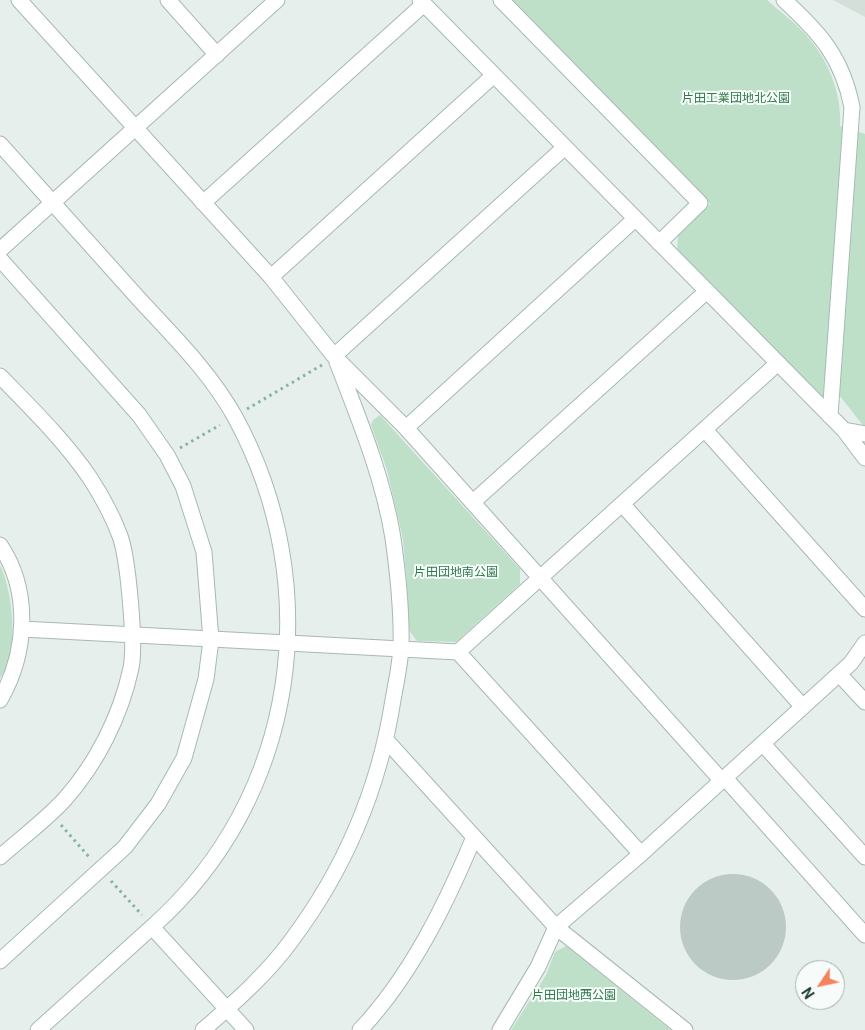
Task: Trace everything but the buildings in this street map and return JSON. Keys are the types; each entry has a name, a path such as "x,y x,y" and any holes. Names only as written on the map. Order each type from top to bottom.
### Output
{"street":[{"path":"19,0 271,277 334,356 406,428 865,935"},
{"path":"168,0 217,55"},
{"path":"0,250 277,0"},
{"path":"501,0 700,203 659,244"},
{"path":"784,0 808,22 833,53 843,73 852,107 830,416"},
{"path":"203,203 422,2 844,430 865,458"},
{"path":"271,277 494,75"},
{"path":"0,144 203,370 234,416 260,469 278,528 286,572 288,643 284,686 272,736 259,778 240,819 200,879 174,907 38,1030"},
{"path":"334,356 565,147"},
{"path":"406,428 636,218"},
{"path":"0,259 139,415 167,456 183,486 204,552 211,640 206,679 184,758 162,798 125,847 0,961"},
{"path":"473,502 706,291"},
{"path":"203,1030 227,1008 290,942 341,864 360,823 386,740 401,649 399,589 393,536 378,472 334,356"},
{"path":"22,629 458,652 706,431 778,363"},
{"path":"0,376 53,433 90,479 120,536 129,594 132,635 131,666 117,711 100,749 65,799 0,857"},
{"path":"844,430 865,434"},
{"path":"706,431 865,609"},
{"path":"623,505 803,706"},
{"path":"0,545 18,586 22,629 17,664 0,700"},
{"path":"500,1030 534,975 556,927 641,854 851,664 865,644"},
{"path":"458,652 641,854"},
{"path":"839,674 865,702"},
{"path":"386,740 556,927 685,1030"},
{"path":"763,744 865,857"},
{"path":"360,1030 375,1014 430,930 474,836"},
{"path":"152,927 246,1030"}],"path":[{"path":"167,456 334,356"}],"shaded area":[{"path":"833,0 865,0 865,17"}],"green space":[{"name":"片田工業団地北公園","path":"509,0 767,0 796,25 813,44 827,65 836,89 839,101 840,126 865,134 865,428 825,377 823,398 677,251 678,236 710,204"},
{"name":"片田団地南公園","path":"380,415 520,569 520,584 456,642 417,641 408,629 403,539 387,470 371,425 373,420"},
{"path":"0,565 5,577 11,606 12,639 6,667 0,678"},
{"name":"片田団地西公園","path":"566,946 671,1030 511,1030 546,975 555,952"}]}
